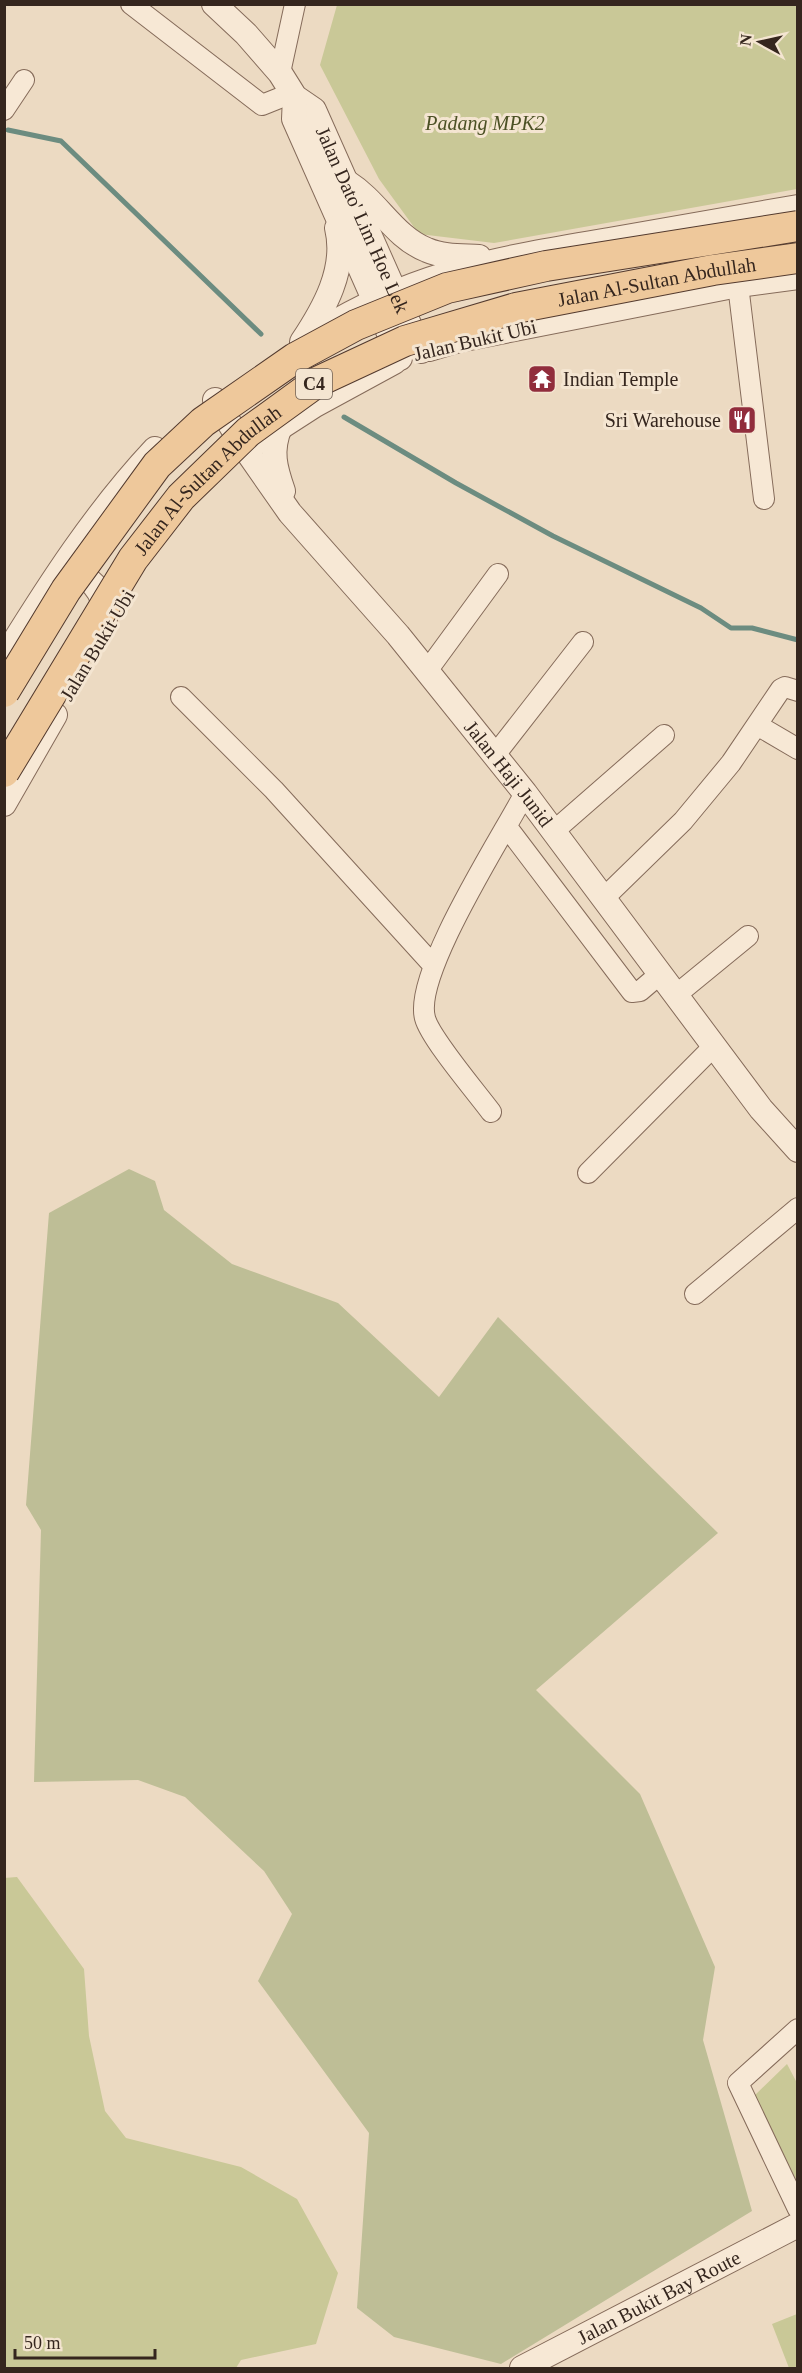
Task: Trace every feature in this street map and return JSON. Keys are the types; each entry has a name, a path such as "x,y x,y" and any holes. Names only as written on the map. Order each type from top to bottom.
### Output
{"main road":[{"name":"Jalan Al-Sultan Abdullah","path":"4,692 66,590 157,465 203,422 295,358 356,325 447,288 546,266 798,226"},
{"name":"Jalan Al-Sultan Abdullah","path":"4,772 127,569 181,497 248,432 317,382 405,341 516,308 702,272 798,258"}],"street":[{"path":"131,4 262,105 289,87 295,4"},
{"name":"Jalan Dato' Lim Hoe Lek","path":"214,4 246,34 289,87 314,110 346,182 384,295 410,355"},
{"path":"4,110 24,80"},
{"name":"Jalan Dato' Lim Hoe Lek","path":"289,87 294,119 333,206 384,295"},
{"path":"346,182 376,206 408,240 429,251 500,259"},
{"path":"302,342 320,314 336,277 339,236 333,206"},
{"path":"4,658 48,587 123,483 172,430 302,342 384,295 439,274 500,259 798,207"},
{"name":"Jalan Bukit Ubi","path":"4,804 105,626 178,518 206,486 246,450 280,427 354,382 410,355 459,340 738,285 798,276"},
{"path":"738,285 764,499"},
{"name":"Jalan Haji Junid","path":"214,400 290,513 428,671 495,755 761,1109 798,1150"},
{"path":"280,427 274,441 274,462 290,513"},
{"path":"428,671 498,574"},
{"path":"48,587 65,578 84,579 97,585 104,599 105,626"},
{"path":"495,755 583,642"},
{"path":"604,898 683,821 730,763 781,688 798,691"},
{"path":"181,697 274,790 433,965"},
{"path":"757,725 798,749"},
{"path":"554,831 664,735"},
{"path":"491,1112 424,1018 424,1000 433,965 525,794"},
{"path":"507,827 632,992 640,991 660,975"},
{"path":"676,995 748,936"},
{"path":"588,1173 715,1045"},
{"path":"695,1294 798,1208"},
{"path":"798,2029 738,2083 798,2209"},
{"name":"Jalan Bukit Bay Route","path":"522,2368 798,2225"}],"green space":[{"name":"Padang MPK2","path":"337,5 797,5 797,189 494,243 419,234 379,179 320,65"},
{"path":"129,1169 155,1181 164,1210 232,1264 338,1303 439,1397 498,1317 718,1533 536,1690 640,1794 715,1967 703,2040 752,2211 501,2364 394,2337 357,2308 369,2133 258,1981 292,1914 264,1871 185,1797 138,1780 34,1782 41,1530 26,1505 49,1213"},
{"path":"17,1877 84,1969 89,2036 105,2111 126,2138 241,2167 297,2199 338,2273 316,2344 241,2360 236,2368 5,2368 4,1878"},
{"path":"787,2064 797,2083 797,2181 754,2096"},
{"path":"797,2314 797,2368 789,2368 772,2324"}],"waterway":[{"path":"8,130 61,141 261,334"},
{"path":"344,417 456,483 553,536 701,608 731,628 752,628 798,640"}],"place":[{"name":"Indian Temple","path":"542,379"},
{"name":"Sri Warehouse","path":"742,420"}]}
